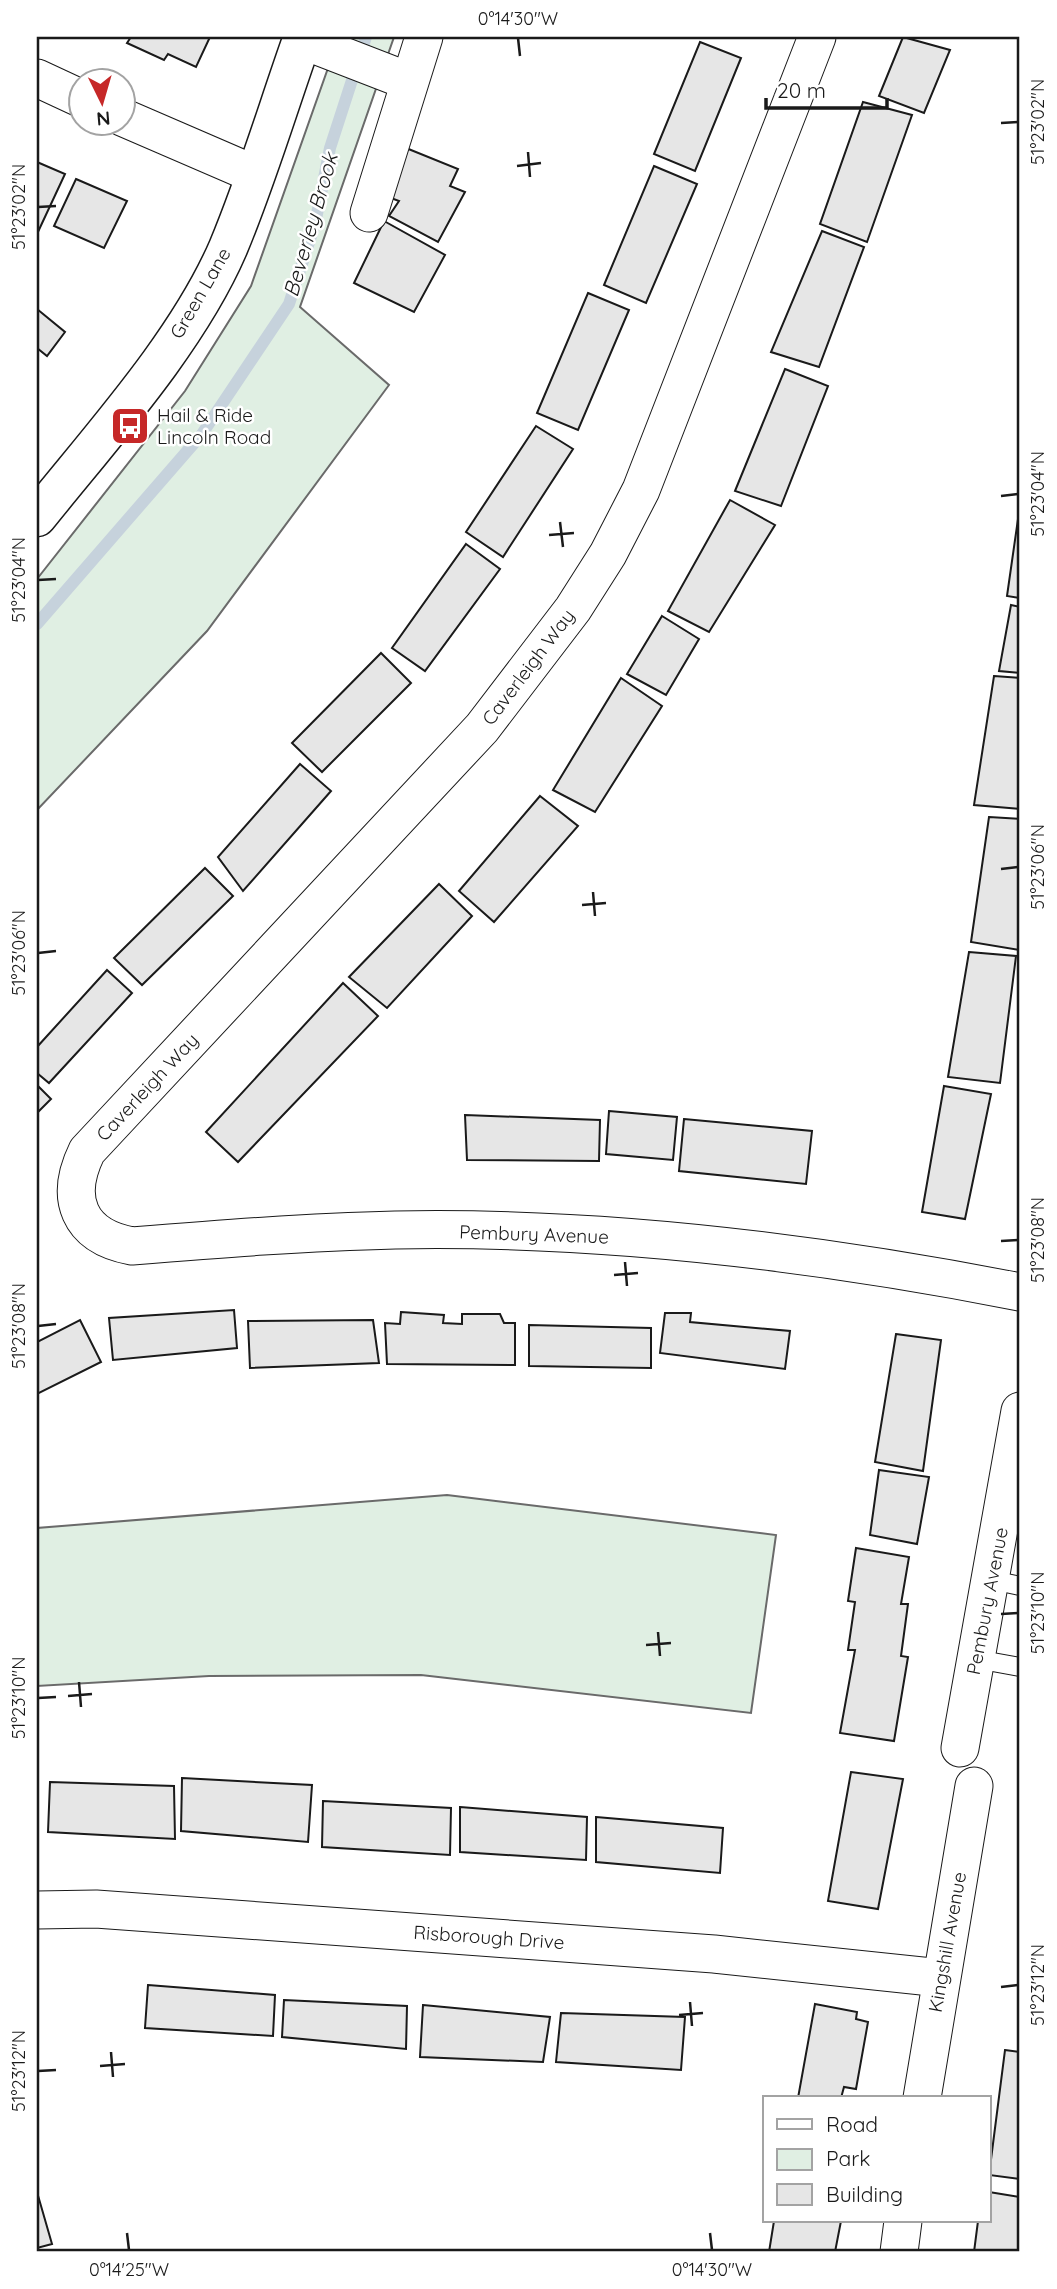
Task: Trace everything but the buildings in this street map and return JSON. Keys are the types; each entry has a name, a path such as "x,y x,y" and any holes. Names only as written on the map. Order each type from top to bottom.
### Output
{"street":[{"path":"369,213 408,81 424,37"},
{"name":"Caverleigh Way","path":"74,1191 78,1170 87,1151 482,727 530,668 594,576 641,489 817,37"},
{"path":"303,38 408,81"},
{"name":"Green Lane","path":"37,517 112,424 190,315 227,249 303,38"},
{"path":"37,78 66,91"},
{"path":"136,123 254,174"},
{"name":"Pembury Avenue","path":"74,1191 78,1207 95,1232 111,1242 132,1246 397,1230 589,1235 818,1258 1020,1292"},
{"name":"Pembury Avenue","path":"960,1748 976,1658 1006,1583 1020,1411"},
{"name":"Kingshill Avenue","path":"922,2096 974,1786"},
{"name":"Risborough Drive","path":"37,1910 96,1909 714,1954 941,1978"},
{"path":"899,2252 903,2222"}],"lane":[{"path":"976,1658 1020,1667"}],"green space":[{"path":"339,37 394,37 300,307 389,385 207,631 37,810 37,579 185,391 251,286"},
{"path":"447,1495 776,1535 751,1713 421,1675 209,1676 37,1686 37,1528"}],"waterway":[{"name":"Beverley Brook","path":"37,624 202,434 289,304 315,224 330,148 366,37"}],"place":[{"name":"Hail & Ride Lincoln Road","path":"130,426"}]}
